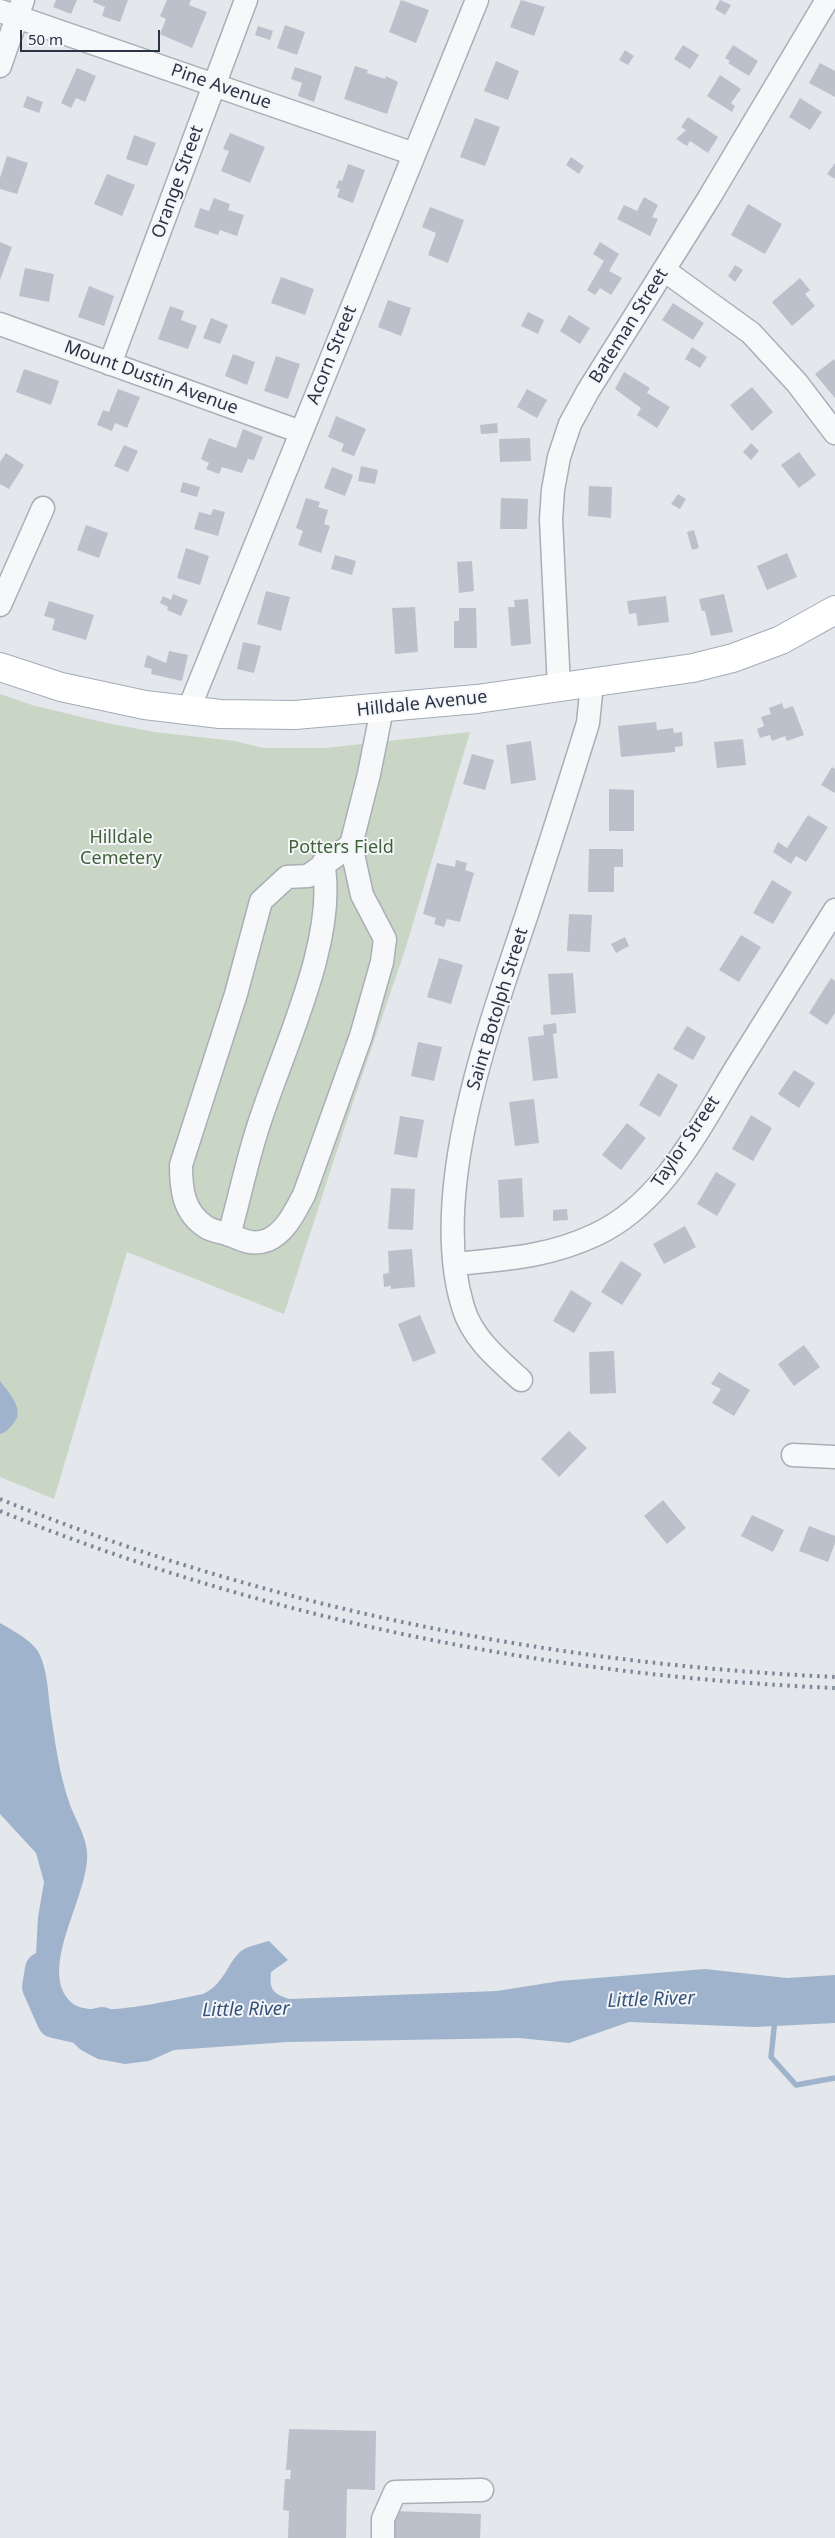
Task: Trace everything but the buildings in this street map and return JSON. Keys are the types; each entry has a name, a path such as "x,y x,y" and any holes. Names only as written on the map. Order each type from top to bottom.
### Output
{"main road":[{"name":"Hilldale Avenue","path":"0,667 62,687 106,698 188,711 258,716 382,709 592,684 693,668 733,658 782,640 835,610"}],"street":[{"name":"Orange Street","path":"110,364 246,0"},
{"name":"Acorn Street","path":"188,711 477,0"},
{"name":"Bateman Street","path":"560,688 551,519 553,490 559,456 570,424 588,391 828,0"},
{"name":"Pine Avenue","path":"13,9 214,85 414,154"},
{"path":"0,66 13,9"},
{"path":"664,270 751,334 797,383 835,433"},
{"name":"Mount Dustin Avenue","path":"0,324 301,432"},
{"path":"0,605 42,508"},
{"name":"Saint Botolph Street","path":"521,1380 499,1361 479,1338 463,1309 458,1288 452,1210 481,1053 588,723 592,684"},
{"path":"351,845 323,863 308,876 287,877 261,901 236,994 180,1165 181,1192 191,1212 206,1227 254,1244 268,1240 278,1234 291,1218 304,1195 361,1036 382,962 385,939 362,895 351,845 369,774 382,709"},
{"path":"229,1235 260,1121 320,942 327,890 323,863"},
{"name":"Taylor Street","path":"456,1264 533,1257 570,1246 597,1234 644,1201 659,1185 688,1143 835,910"},
{"path":"793,1455 835,1457"},
{"path":"383,2538 383,2519 395,2492 482,2490"}],"green space":[{"path":"0,694 32,705 102,722 154,732 235,741 263,748 325,748 470,732 405,950 284,1314 127,1252 54,1499 0,1477"}],"water":[{"path":"0,1381 15,1402 18,1414 10,1428 0,1434"},
{"path":"0,1623 32,1644 42,1659 63,1781 70,1805 86,1845 86,1869 67,1931 59,1971 62,1989 72,2003 82,2008 115,2009 135,2007 203,1994 217,1983 240,1952 246,1948 269,1941 288,1960 271,1972 273,1990 289,1999 497,1991 560,1981 705,1969 787,1978 835,1975 835,2023 755,2027 629,2022 569,2043 519,2038 288,2042 174,2050 149,2061 125,2064 98,2059 81,2050 66,2036 34,1990 38,1917 44,1882 36,1853 0,1814"}],"waterway":[{"name":"Little River","path":"42,1969 39,1987 54,2021 85,2028 102,2024"},
{"path":"775,2019 771,2057 796,2085 835,2078"}],"railway":[{"path":"0,1499 100,1537 202,1571 410,1624 515,1643 622,1659 728,1670 835,1677"},
{"path":"0,1511 100,1549 202,1583 305,1611 410,1635 515,1655 621,1670 728,1681 835,1688"}],"park label":[{"name":"Hilldale Cemetery","path":"121,848"},
{"name":"Potters Field","path":"341,848"}]}
